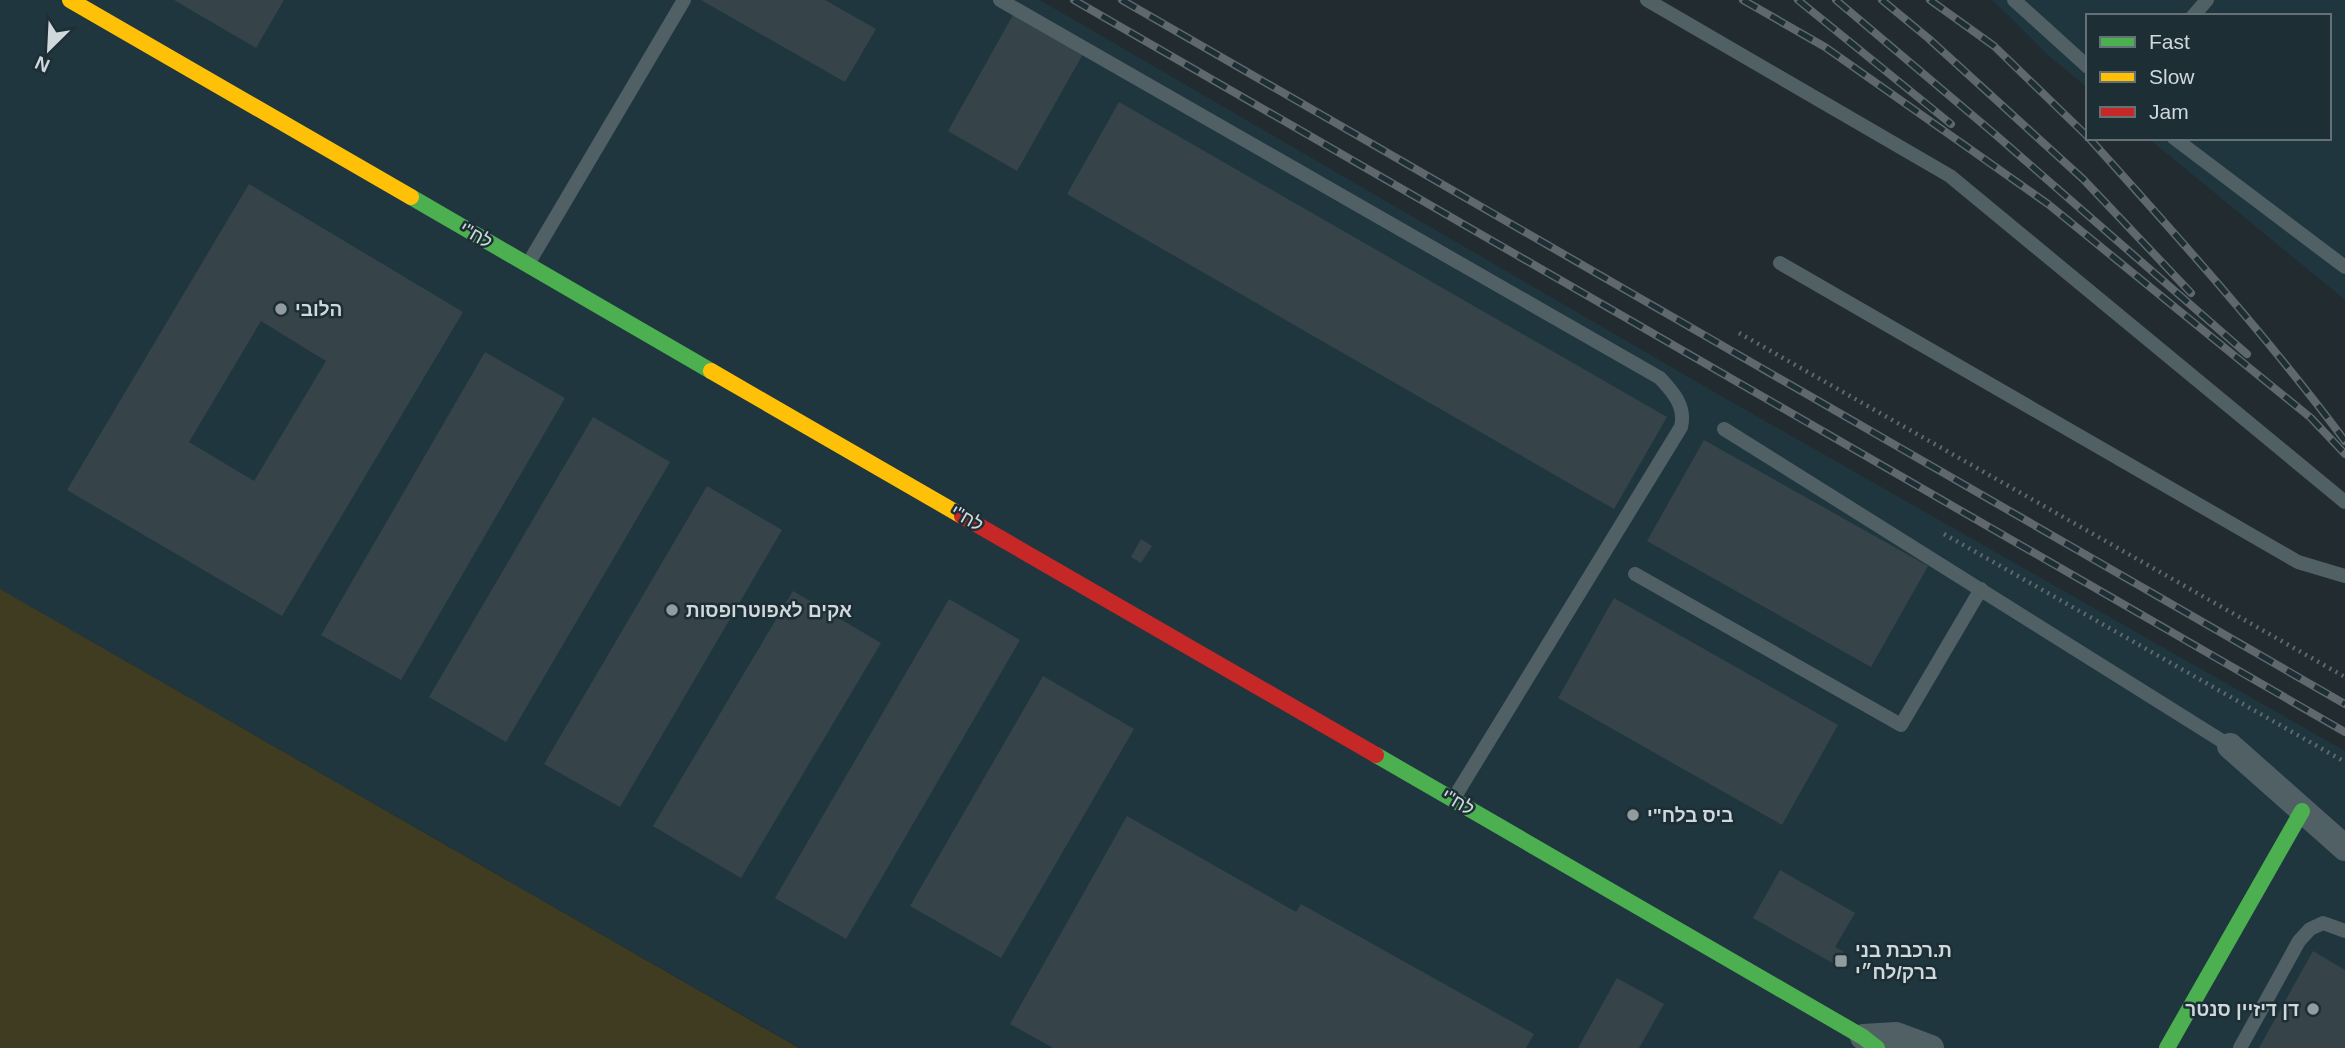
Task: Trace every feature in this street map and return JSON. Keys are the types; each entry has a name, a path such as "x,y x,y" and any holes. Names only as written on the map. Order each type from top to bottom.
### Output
{"street":[{"name":"לח\"י","path":"70,0 1870,1042 1896,1035 1931,1048"},
{"path":"2230,746 2345,848"},
{"path":"2167,1048 2302,811"}],"lane":[{"path":"528,265 684,0"},
{"path":"1000,0 1660,378 1681,406 1681,427 1453,799"},
{"path":"1647,0 1950,176 2345,502"},
{"path":"2014,0 2086,65"},
{"path":"2195,14 2207,0"},
{"path":"2177,140 2345,267"},
{"path":"1780,263 2298,562 2345,576"},
{"path":"1724,429 2230,746"},
{"path":"1635,574 1901,725 1981,589"},
{"path":"2240,1048 2310,929 2323,923 2345,931"}],"path":[{"path":"1739,333 2345,677"},
{"path":"1938,531 2345,762"}],"shaded area":[{"path":"0,0 1040,0 1716,393 2345,751 2345,1048 800,1048 0,589"},
{"path":"1992,0 2345,0 2345,300 2150,140 2331,140 2331,14 2086,14 2086,86 2050,57"},
{"path":"0,589 799,1048 0,1048"}],"building":[{"path":"174,0 284,0 256,48"},
{"path":"701,0 825,0 876,29 845,82"},
{"path":"1013,15 1083,54 1017,171 948,131"},
{"path":"1119,102 1667,417 1614,509 1067,194"},
{"path":"249,184 463,312 282,616 67,490","holes":["261,321 326,361 254,481 189,442"]},
{"path":"485,352 565,398 401,680 321,635"},
{"path":"593,417 670,462 506,742 429,697"},
{"path":"1704,440 1928,566 1871,667 1647,541"},
{"path":"707,486 782,530 620,807 544,764"},
{"path":"1141,539 1152,546 1141,563 1131,557"},
{"path":"793,591 881,643 741,878 653,826"},
{"path":"1614,598 1838,725 1782,825 1558,698"},
{"path":"949,599 1020,640 846,939 775,898"},
{"path":"1043,676 1134,729 1001,958 910,906"},
{"path":"1127,816 1296,912 1301,904 1534,1034 1526,1048 1053,1048 1010,1024"},
{"path":"1780,870 1855,913 1835,947 1844,952 1836,965 1753,918"},
{"name":"דן דיזיין סנטר","path":"2313,951 2345,970 2345,1048 2259,1048"},
{"path":"1617,978 1664,1004 1639,1048 1578,1048"}],"railway":[{"path":"1074,0 2345,732"},
{"path":"1122,0 2345,704"},
{"path":"1743,0 1825,47 2048,204 2311,418 2345,454"},
{"path":"1798,0 1951,124"},
{"path":"1836,0 2247,354"},
{"path":"1882,0 1928,38 2083,179 2191,293"},
{"path":"1930,0 1994,46 2086,135"},
{"path":"2091,140 2253,325 2345,441"}],"traffic: fast":[{"path":"411,197 711,371"},
{"path":"1376,755 1863,1037 1877,1048"},
{"path":"2167,1048 2302,811"}],"traffic: slow":[{"path":"70,0 411,197"},
{"path":"711,371 962,516"}],"traffic: jam":[{"path":"962,516 1376,755"}],"place":[{"name":"הלובי","path":"281,309"},
{"name":"אקים לאפוטרופסות","path":"672,610"},
{"name":"ביס בלח\"י","path":"1633,815"},
{"name":"ת.רכבת בני ברק/לח״י","path":"1841,961"},
{"name":"דן דיזיין סנטר","path":"2313,1009"}]}
